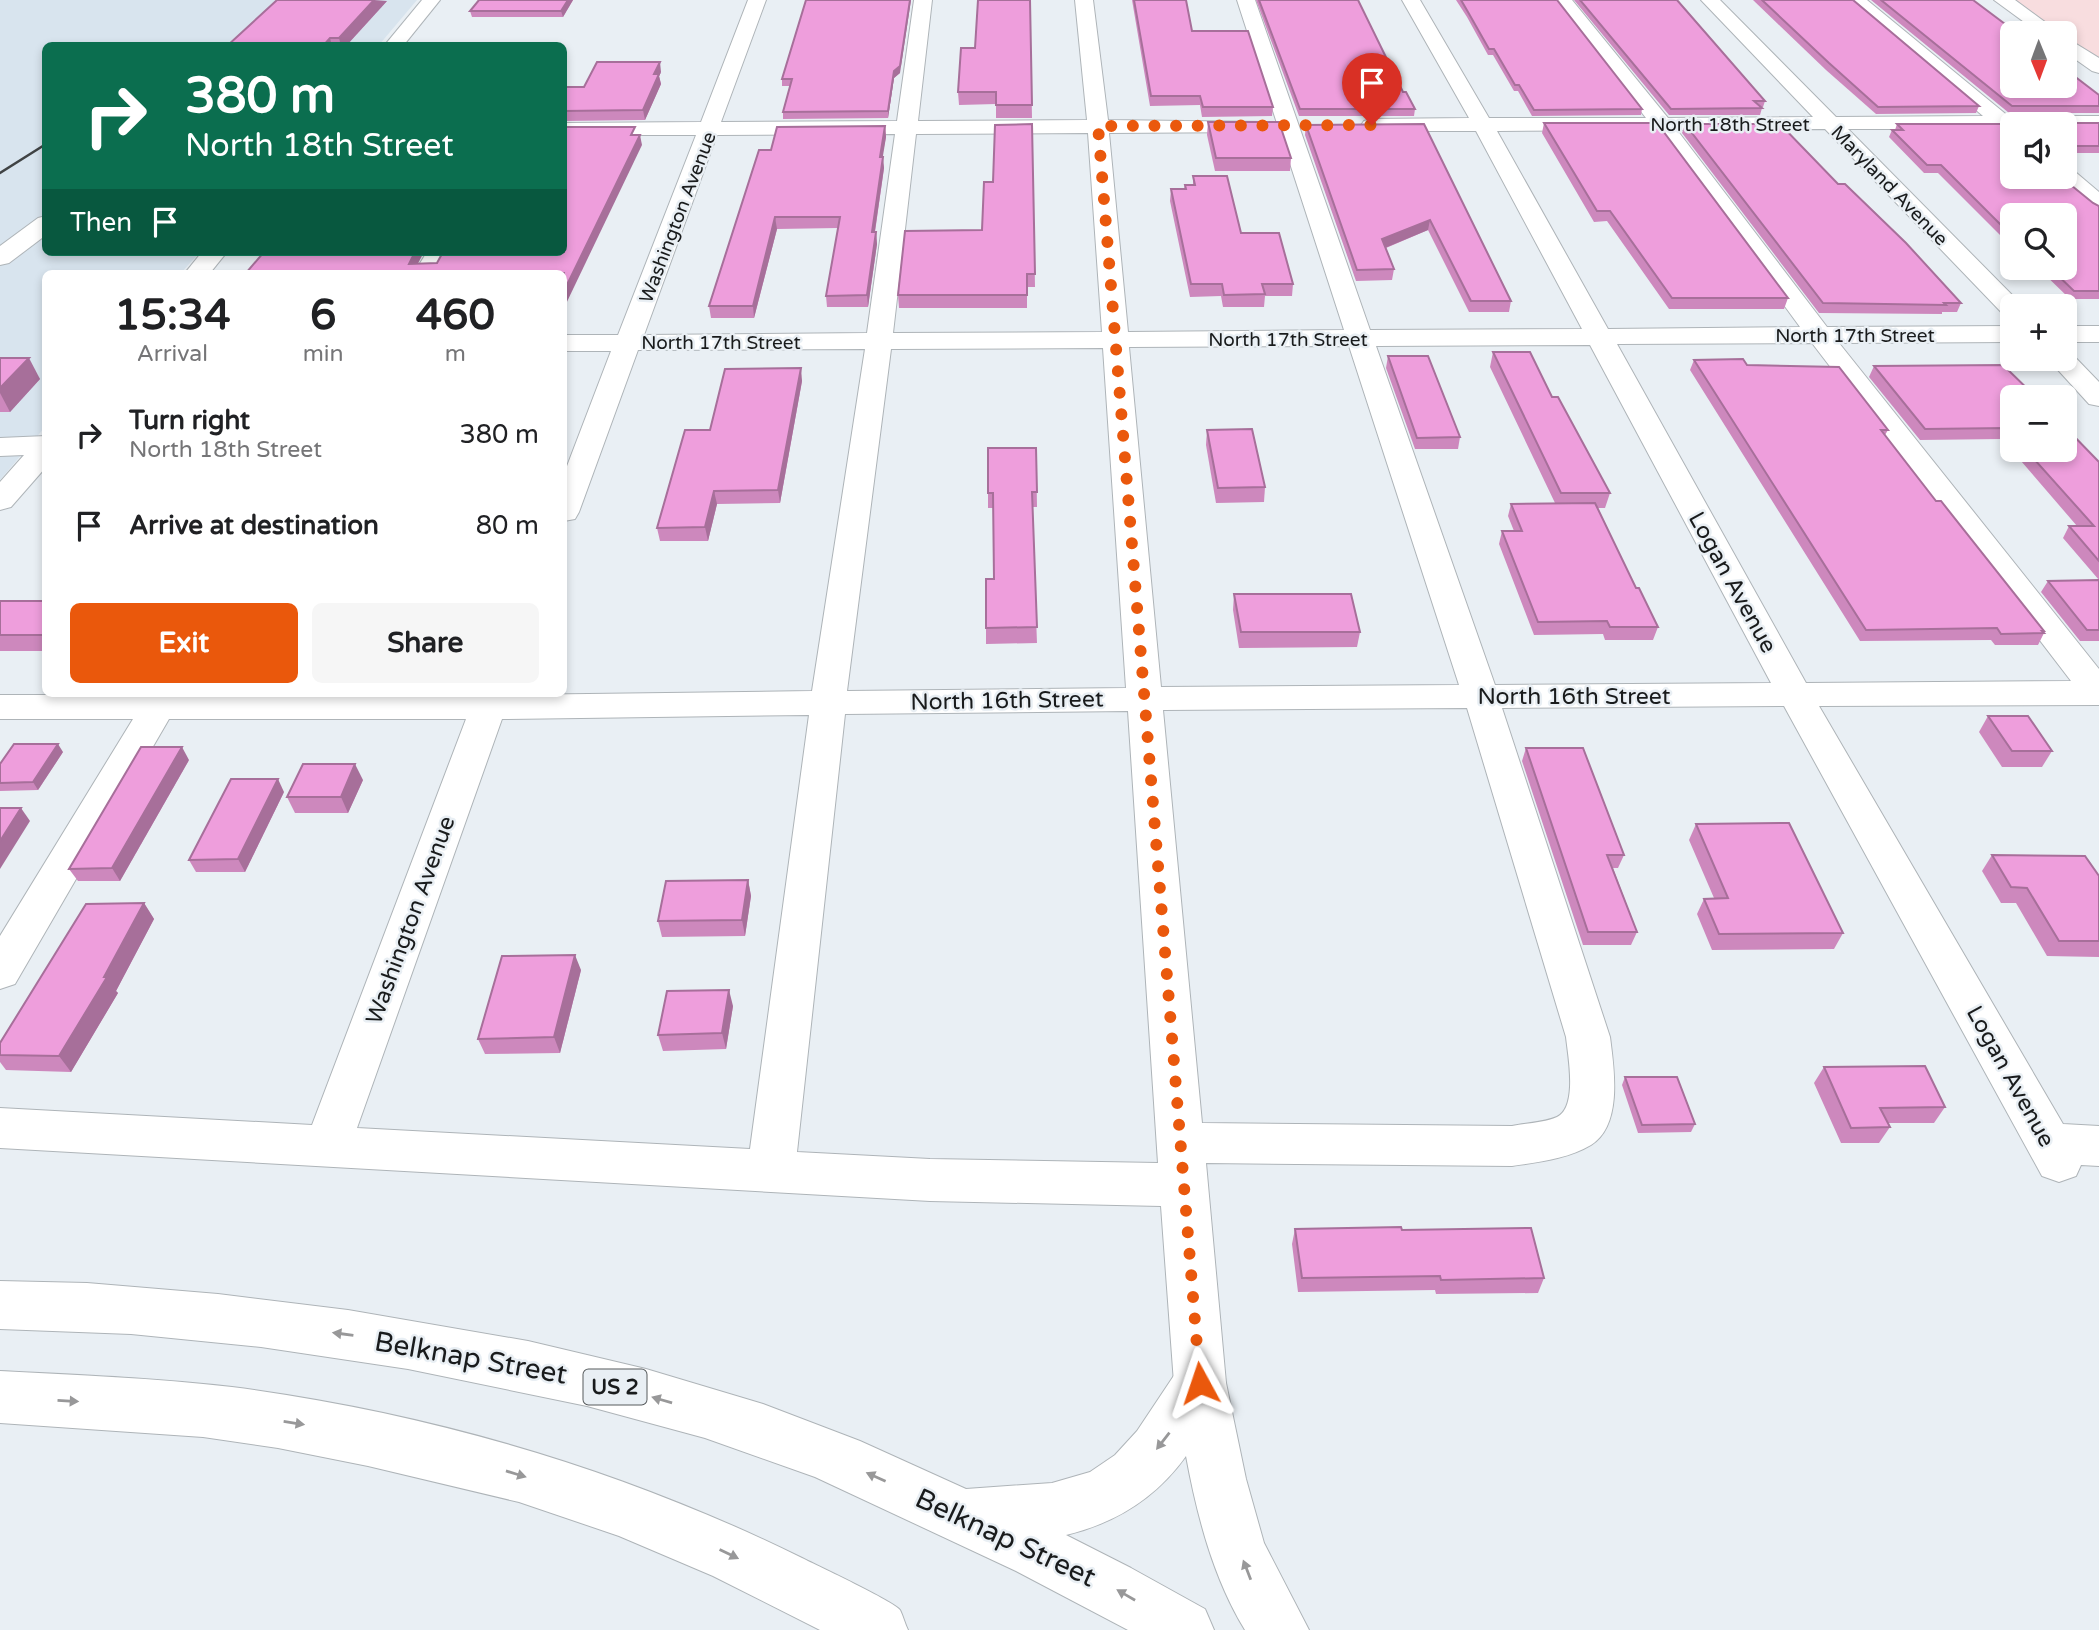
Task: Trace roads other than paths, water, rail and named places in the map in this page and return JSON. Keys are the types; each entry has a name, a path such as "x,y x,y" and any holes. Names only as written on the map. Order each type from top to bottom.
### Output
{"main road":[{"path":"396,42 430,0"},
{"name":"Washington Avenue","path":"567,504 757,0"},
{"path":"771,1171 828,703 923,0"},
{"path":"1084,0 1098,126 1200,1383 1215,1463 1233,1531 1250,1580 1279,1630"},
{"path":"0,1128 930,1180 1512,1146 1560,1136 1579,1128 1590,1108 1592,1075 1588,1037 1481,697 1359,338 1297,125 1246,0"},
{"name":"Logan Avenue","path":"1411,0 1483,125 1795,694 2069,1150"},
{"path":"1563,0 1662,124 1820,335 2099,693"},
{"name":"Maryland Avenue","path":"1710,0 2000,297"},
{"path":"1856,0 2000,119"},
{"path":"2003,0 2034,21"},
{"path":"2077,51 2099,67"},
{"name":"North 18th Street","path":"2077,123 2099,122"},
{"name":"North 18th Street","path":"1345,125 1830,123 2000,126"},
{"path":"567,129 1297,125"},
{"path":"2077,185 2099,204"},
{"path":"0,258 42,226"},
{"path":"200,270 212,256"},
{"name":"North 17th Street","path":"567,343 2000,334"},
{"path":"2077,334 2099,334"},
{"path":"2073,371 2099,398"},
{"path":"0,447 42,447"},
{"path":"0,501 42,452"},
{"name":"North 16th Street","path":"0,707 162,700 828,703 2099,693"},
{"path":"0,972 162,700"},
{"name":"Washington Avenue","path":"327,1147 491,700"},
{"name":"Belknap Street","path":"0,1305 105,1309 256,1321 436,1348 570,1374 717,1416 819,1452 1110,1586 1184,1630"},
{"path":"957,1514 1030,1515 1077,1507 1105,1496 1147,1461 1178,1421 1200,1383"},
{"path":"0,1397 160,1406 232,1414 312,1426 500,1469 582,1494 717,1548 834,1605 878,1630"}],"railway":[{"path":"0,173 42,147"}]}
